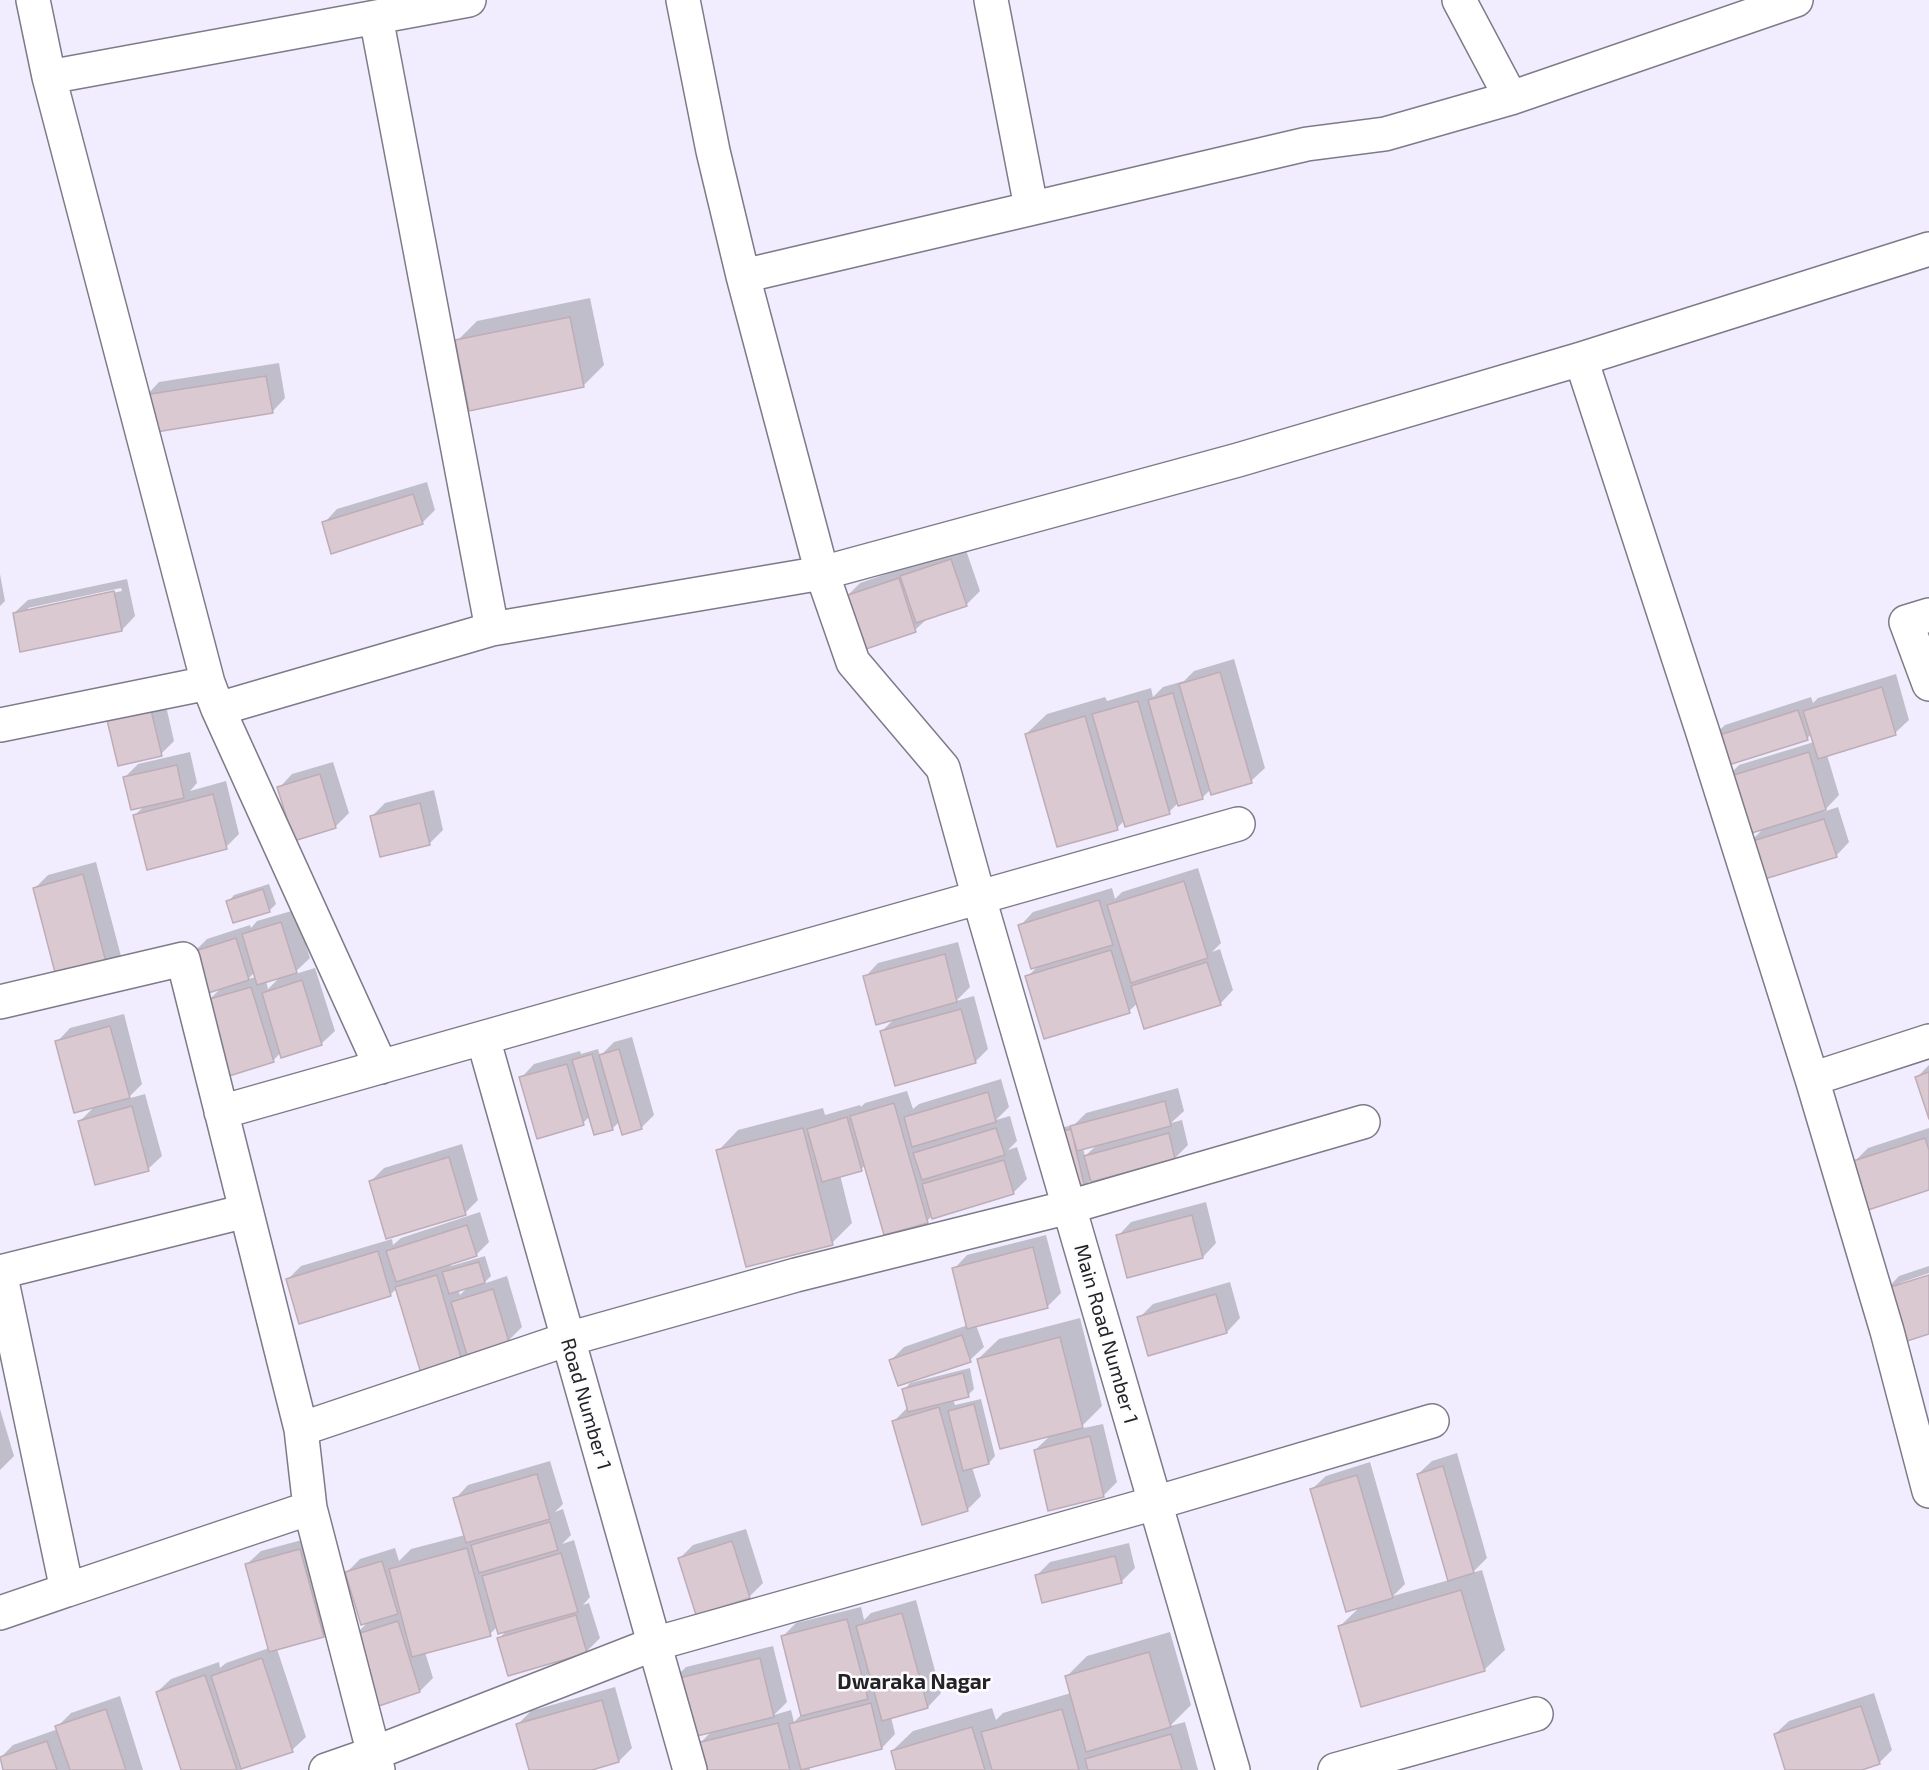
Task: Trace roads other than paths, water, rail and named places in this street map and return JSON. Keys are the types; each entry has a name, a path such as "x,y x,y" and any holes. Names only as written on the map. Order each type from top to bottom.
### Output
{"street":[{"path":"33,0 50,77 213,696 381,1067"},
{"path":"50,77 469,0"},
{"name":"Main Road Number 1","path":"683,0 713,151 743,276 822,573 853,662 943,768 1233,1770"},
{"path":"991,0 1031,207"},
{"path":"1459,0 1511,98"},
{"path":"743,276 1307,144 1385,134 1511,98 1784,2"},
{"path":"376,17 492,629"},
{"path":"0,724 213,696 492,629 822,573 1238,460 1581,359 1929,249"},
{"path":"1581,359 1700,722 1812,1079 1887,1331 1929,1491"},
{"path":"1929,615 1906,622 1929,684"},
{"path":"221,1113 1238,824"},
{"path":"0,1002 183,959 302,1429 310,1508 375,1762"},
{"name":"Road Number 1","path":"483,1038 690,1770"},
{"path":"1812,1079 1929,1041"},
{"path":"302,1429 568,1339 796,1275 1069,1207 1363,1122"},
{"path":"67,1590 0,1272 246,1211"},
{"path":"326,1770 375,1762 654,1644 1155,1503 1432,1421"},
{"path":"0,1613 310,1508"},
{"path":"1335,1770 1536,1714"}],"district":[{"name":"Dwaraka Nagar","path":"914,1682"}]}
